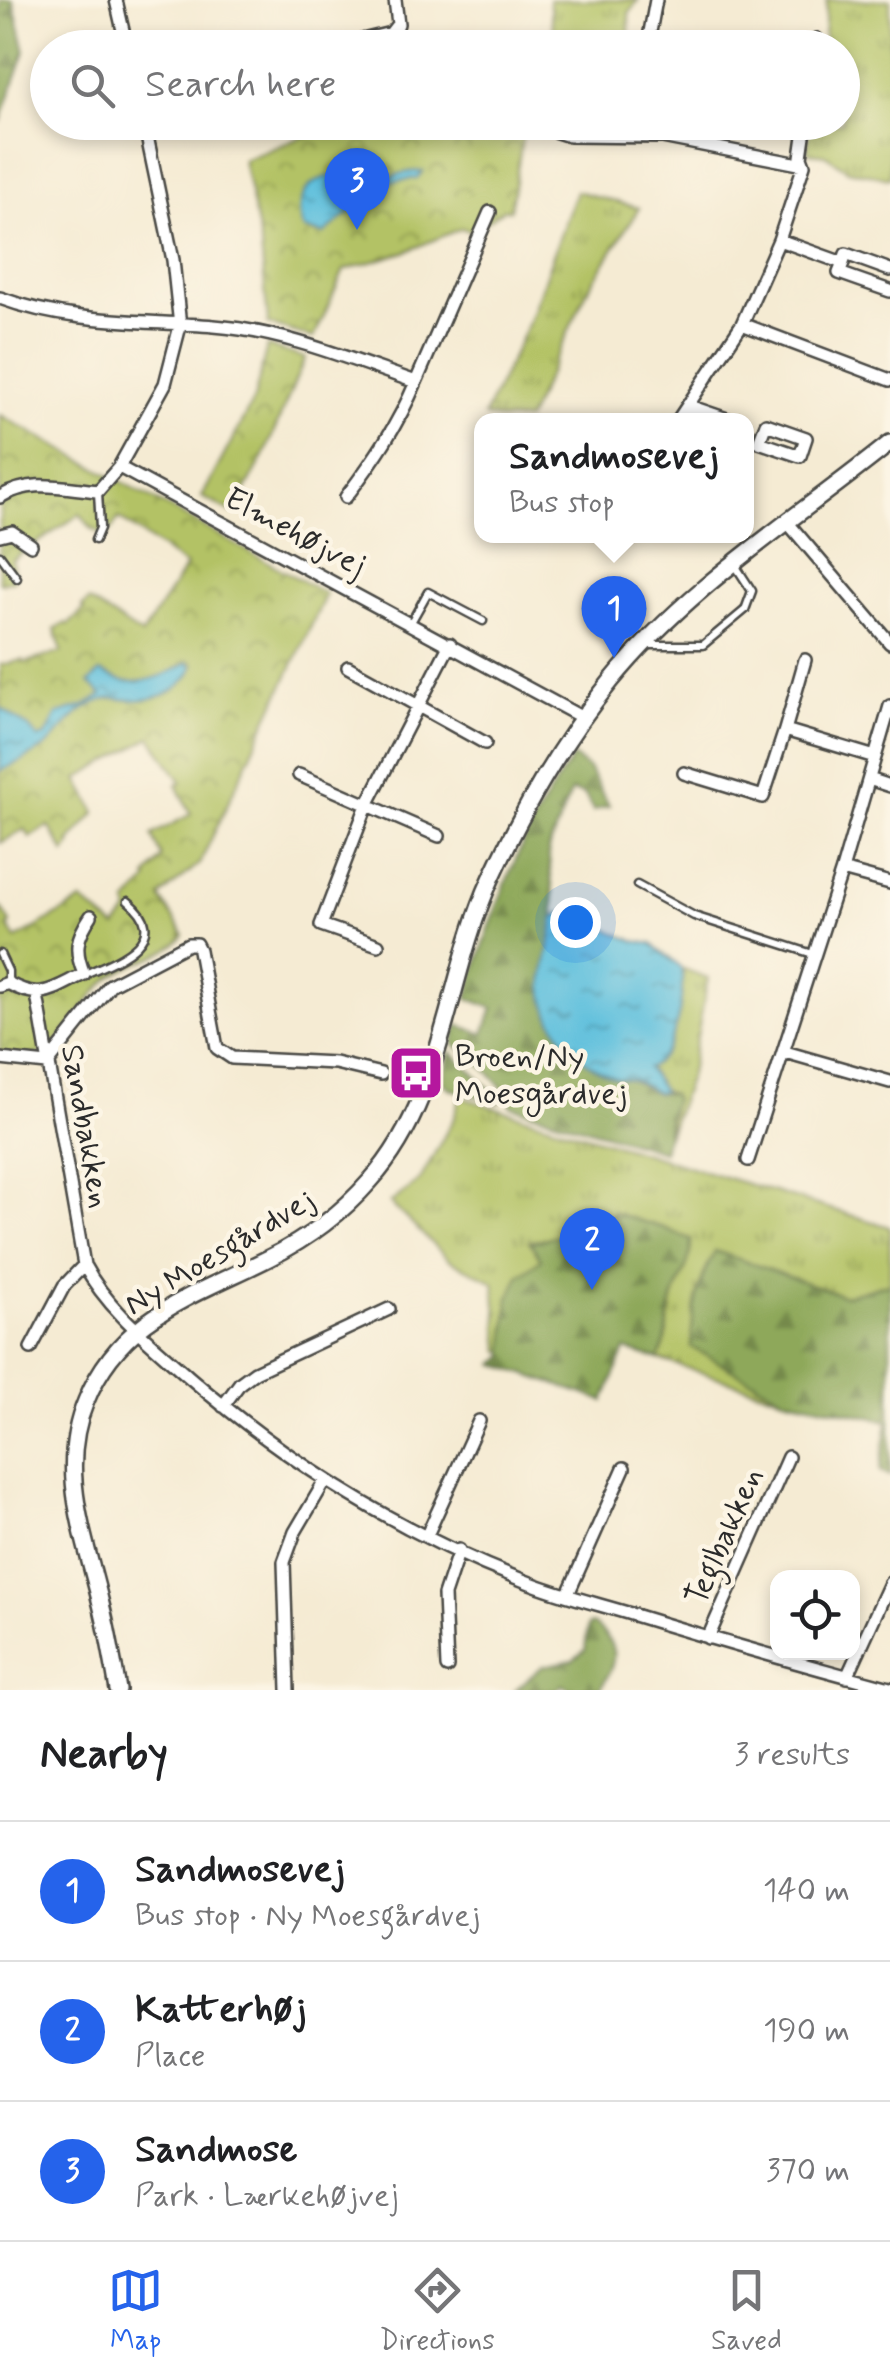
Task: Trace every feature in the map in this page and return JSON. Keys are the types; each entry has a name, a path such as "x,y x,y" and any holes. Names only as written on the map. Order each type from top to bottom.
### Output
{"street":[{"path":"116,0 123,30"},
{"path":"394,30 398,24 395,0"},
{"path":"650,30 656,0"},
{"path":"0,497 27,485 98,491 119,467 164,384 180,326 173,260 148,140"},
{"path":"677,140 804,165"},
{"path":"684,413 742,324 779,240 804,165 803,140"},
{"path":"346,497 392,433 490,212"},
{"path":"779,240 842,263"},
{"path":"890,270 846,254 839,273 890,291"},
{"path":"0,298 31,310 63,316 242,330 416,382"},
{"path":"742,324 890,380"},
{"path":"689,406 710,413"},
{"path":"754,429 763,432"},
{"name":"Ny Moesgårdvej","path":"118,1690 101,1602 77,1514 73,1459 85,1402 111,1357 136,1330 183,1298 307,1237 371,1181 390,1155 429,1078 489,884 539,785 583,718 613,678 680,609 890,443"},
{"name":"Elmehøjvej","path":"119,467 583,718"},
{"path":"788,523 890,642"},
{"path":"0,535 12,532 32,545"},
{"path":"378,944 322,925 367,804 450,644"},
{"path":"684,773 763,797 805,660"},
{"path":"348,668 485,743"},
{"path":"748,1160 816,955 890,706"},
{"path":"785,730 875,757"},
{"path":"299,774 439,836"},
{"path":"868,779 890,786"},
{"path":"842,870 890,883"},
{"path":"4,984 37,995 84,974 76,952 77,942 91,916"},
{"path":"0,1060 47,1064 110,985 188,944 196,944 217,1048 232,1058 335,1063 381,1074"},
{"name":"Sandbakken","path":"37,995 84,1266 136,1330"},
{"path":"785,1052 890,1082"},
{"path":"31,1348 64,1286 84,1266"},
{"path":"222,1406 240,1383 255,1372 389,1309"},
{"name":"Teglbakken","path":"136,1330 222,1406 326,1481 427,1535 525,1581 708,1638 890,1688"},
{"path":"427,1535 478,1421"},
{"name":"Teglbakken","path":"708,1638 788,1457"},
{"path":"568,1594 624,1468"},
{"path":"288,1690 284,1562 295,1532 326,1481"},
{"path":"447,1667 444,1596 459,1550"},
{"path":"847,1677 890,1583"}],"lane":[{"path":"95,540 100,528 98,491"},
{"path":"0,556 17,578"},
{"path":"645,645 698,647 746,610 752,591 735,564"},
{"path":"410,624 428,592 483,622"},
{"path":"638,885 666,904 724,928 816,955"},
{"path":"84,974 142,940 145,918 128,901"},
{"path":"0,954 8,971 4,984"}],"green space":[{"path":"0,0 13,0 25,51 0,123"},
{"path":"549,0 638,0 629,13 629,30 553,30"},
{"path":"827,0 890,0 890,178 848,170 825,155 807,152 809,140 860,140 860,30 824,30"},
{"path":"294,140 522,140 510,210 504,209 472,232 462,228 405,252 344,270 314,338 268,324 261,246 243,160"},
{"path":"576,191 639,208 587,291 530,413 485,413 529,322"},
{"path":"267,346 305,358 263,458 233,513 202,497 254,399"},
{"path":"0,415 326,594 200,863 160,897 184,935 167,950 110,978 60,1039 30,1056 0,1054 0,910 11,923 8,926 16,939 82,901 116,928 129,911 127,904 162,857 152,835 191,814 177,785 182,783 151,737 78,779 96,812 65,853 49,826 30,837 25,829 0,843 0,665 62,652 55,629 68,625 89,601 142,635 186,566 119,518 107,536 91,528 80,514 12,560 14,580 0,583"},
{"path":"573,757 589,769 609,806 593,811 585,795 571,791 548,850 554,934 543,987 547,1005 571,1049 616,1078 627,1078 657,1093 671,1094 674,1100 663,1151 511,1106 495,1079 453,1044 458,1025 484,1034 493,1008 467,998 477,966 523,843"},
{"path":"681,968 708,978 690,1074 668,1136 671,1094 663,1091 647,1067 683,974"},
{"path":"450,1051 501,1099 500,1103 451,1089 442,1082"},
{"path":"460,1097 890,1227 890,1283 844,1296 715,1251 691,1346 784,1398 658,1359 666,1341 672,1302 689,1258 691,1239 614,1213 591,1229 531,1241 541,1259 509,1298 505,1351 500,1351 494,1282 449,1260 390,1203 420,1180 454,1118"},
{"path":"614,1213 691,1240 689,1259 672,1302 658,1359 625,1350 604,1401 495,1364 504,1357 509,1298 519,1276 541,1259 530,1242 592,1228"},
{"path":"715,1251 844,1296 890,1283 890,1476 880,1471 888,1421 784,1398 691,1347 697,1298"},
{"path":"593,1624 608,1639 613,1654 600,1689 573,1690 562,1685 555,1690 515,1690 543,1666 573,1660 585,1650 588,1625"}],"water":[{"path":"423,171 417,178 367,190 358,206 324,234 304,230 301,201 318,180 339,176 368,183"},
{"path":"188,662 193,666 190,674 170,691 145,699 112,698 92,704 44,748 0,771 0,707 38,738 46,736 57,714 84,706 102,695 89,683 100,672 132,682 166,674"},
{"path":"561,913 652,944 681,968 680,1009 671,1039 657,1062 647,1068 663,1091 657,1093 636,1081 601,1071 566,1042 550,1016 543,979 554,918"}],"place":[{"name":"Sandmose","path":"357,230"},
{"name":"Sandmosevej","path":"614,658"},
{"name":"Broen/Ny Moesgårdvej","path":"416,1073"},
{"name":"Katterhøj","path":"592,1290"}]}
